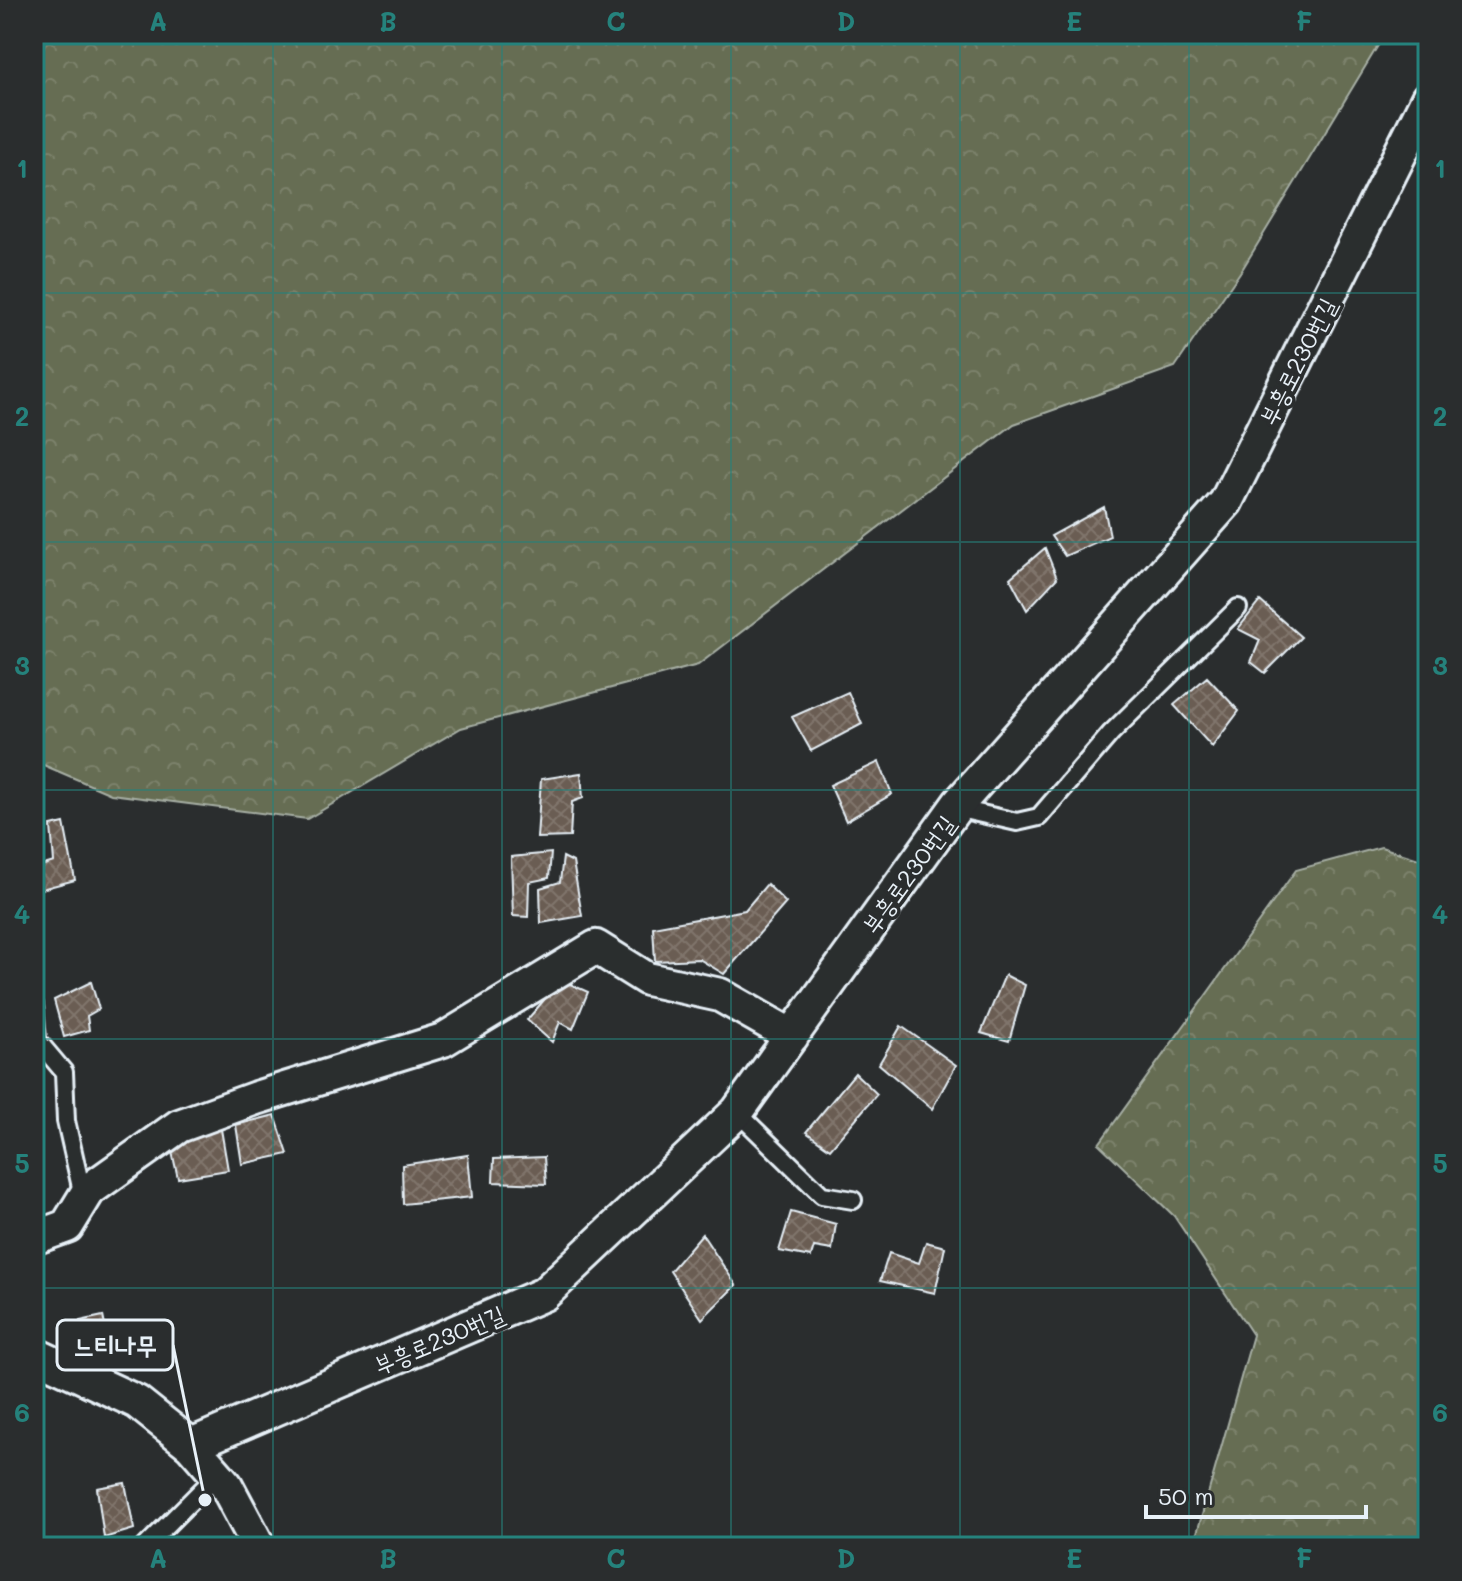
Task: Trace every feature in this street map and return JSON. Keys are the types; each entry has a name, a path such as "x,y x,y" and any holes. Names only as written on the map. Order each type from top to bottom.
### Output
{"street":[{"name":"부흥로230번길","path":"191,1445 544,1294 737,1112 955,808 1226,502 1428,98"},
{"path":"34,1238 67,1226 89,1190 179,1126 256,1098 443,1040 596,947 647,979 720,995 792,1036"},
{"path":"34,1354 137,1402 191,1445 221,1480 257,1541"}],"lane":[{"path":"955,808 1017,822 1039,817 1111,733 1238,608"},
{"path":"34,1005 37,1040 64,1072 66,1121 84,1199"},
{"path":"737,1112 822,1195 853,1200"},
{"path":"145,1547 221,1480"}],"green space":[{"path":"34,34 1385,34 1243,268 1175,367 1014,424 698,665 461,728 307,819 111,794 34,761"},
{"path":"1381,847 1428,862 1428,1547 1193,1547 1253,1335 1174,1216 1099,1144 1296,870"}],"building":[{"path":"1104,507 1110,536 1065,556 1051,536"},
{"path":"1045,548 1057,578 1027,610 1010,578"},
{"path":"1260,601 1301,637 1265,673 1251,662 1260,640 1238,629"},
{"path":"1207,677 1239,711 1212,747 1174,705"},
{"path":"848,692 862,724 811,751 792,717"},
{"path":"879,762 892,794 846,821 830,785"},
{"path":"581,773 583,798 572,802 570,837 537,838 541,779"},
{"path":"64,823 75,880 34,891 34,868 54,862 51,826"},
{"path":"551,853 549,878 529,882 528,917 513,916 511,857"},
{"path":"563,857 573,862 582,916 541,923 540,888 560,882"},
{"path":"767,884 786,903 724,974 699,959 655,961 653,927 745,910"},
{"path":"1005,975 1025,985 1009,1041 981,1033"},
{"path":"561,980 588,992 573,1029 560,1022 552,1042 527,1020"},
{"path":"91,982 99,1009 87,1016 89,1030 64,1037 54,1000"},
{"path":"901,1026 956,1065 932,1109 879,1064"},
{"path":"855,1073 877,1094 830,1149 806,1132"},
{"path":"275,1115 288,1154 242,1164 236,1125"},
{"path":"221,1129 228,1170 178,1178 170,1143"},
{"path":"468,1155 472,1197 403,1204 402,1165"},
{"path":"544,1157 546,1184 493,1182 494,1159"},
{"path":"791,1212 836,1224 832,1250 814,1247 811,1257 779,1251"},
{"path":"702,1234 736,1285 702,1319 670,1271"},
{"path":"926,1242 945,1247 935,1293 880,1281 889,1253 919,1263"},
{"path":"103,1316 112,1361 79,1365 66,1347 84,1340 80,1321"},
{"path":"125,1483 134,1529 104,1538 97,1488"}],"place":[{"name":"느티나무","path":"205,1500"}]}
